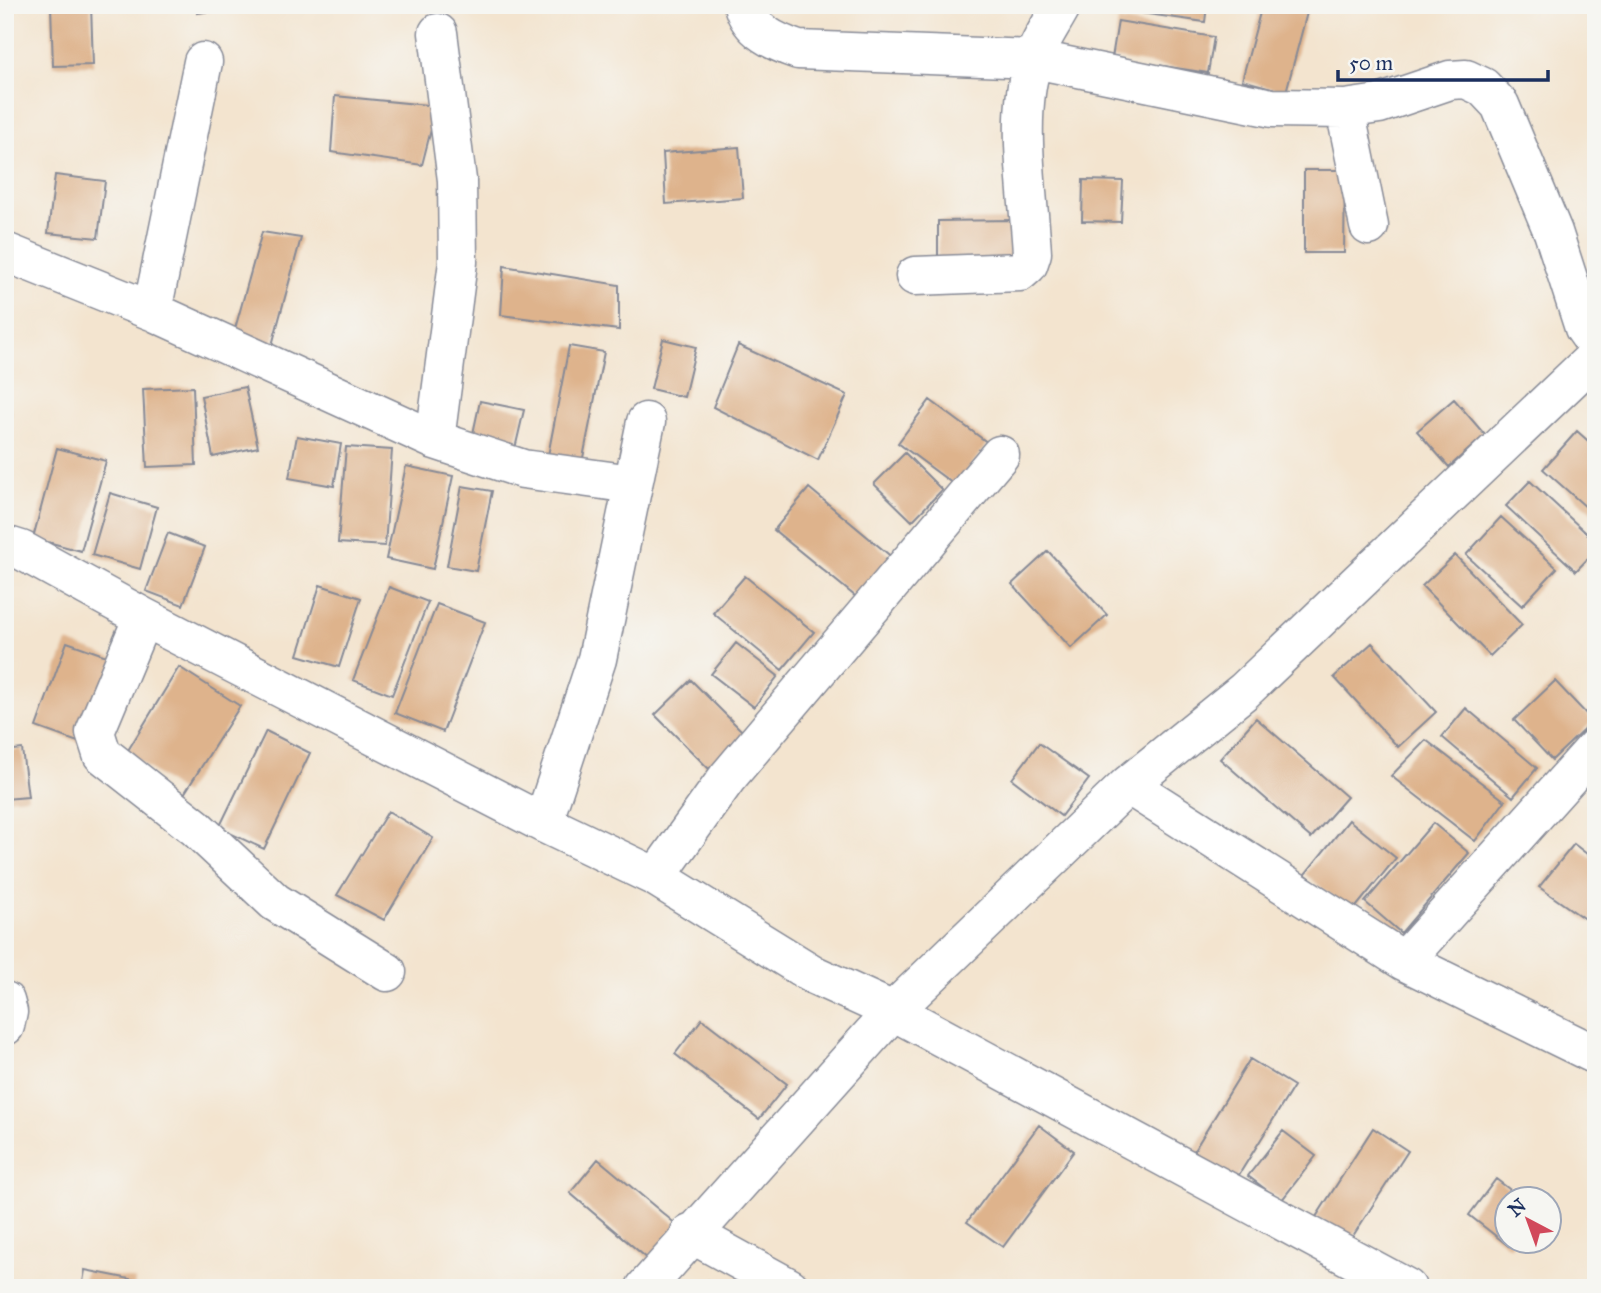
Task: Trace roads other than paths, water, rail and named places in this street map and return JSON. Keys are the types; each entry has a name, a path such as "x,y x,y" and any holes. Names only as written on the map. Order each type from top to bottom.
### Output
{"street":[{"path":"743,5 747,19 773,42 798,50 1034,59 1272,108 1345,109 1379,104 1450,80 1466,79 1483,87 1500,105 1553,232 1584,328 1596,345"},
{"path":"915,276 1020,272 1028,265 1032,253 1024,171 1026,110 1034,59 1062,5"},
{"path":"435,440 458,262 457,180 438,33"},
{"path":"152,311 203,62"},
{"path":"1345,109 1369,226"},
{"path":"5,252 152,311 435,440 523,468 632,484"},
{"path":"645,1288 690,1233 893,1011 1128,785 1244,691 1596,356"},
{"path":"543,823 597,659 646,422"},
{"path":"656,877 727,778 1000,455"},
{"path":"5,545 21,550 143,617 543,823 656,877 814,975 893,1011 1408,1288"},
{"path":"143,617 95,732 102,754 195,827 275,902 387,972"},
{"path":"1404,961 1596,747"},
{"path":"1128,785 1404,961 1596,1055"},
{"path":"5,1001 8,1013 5,1026"},
{"path":"690,1233 790,1288"}]}
